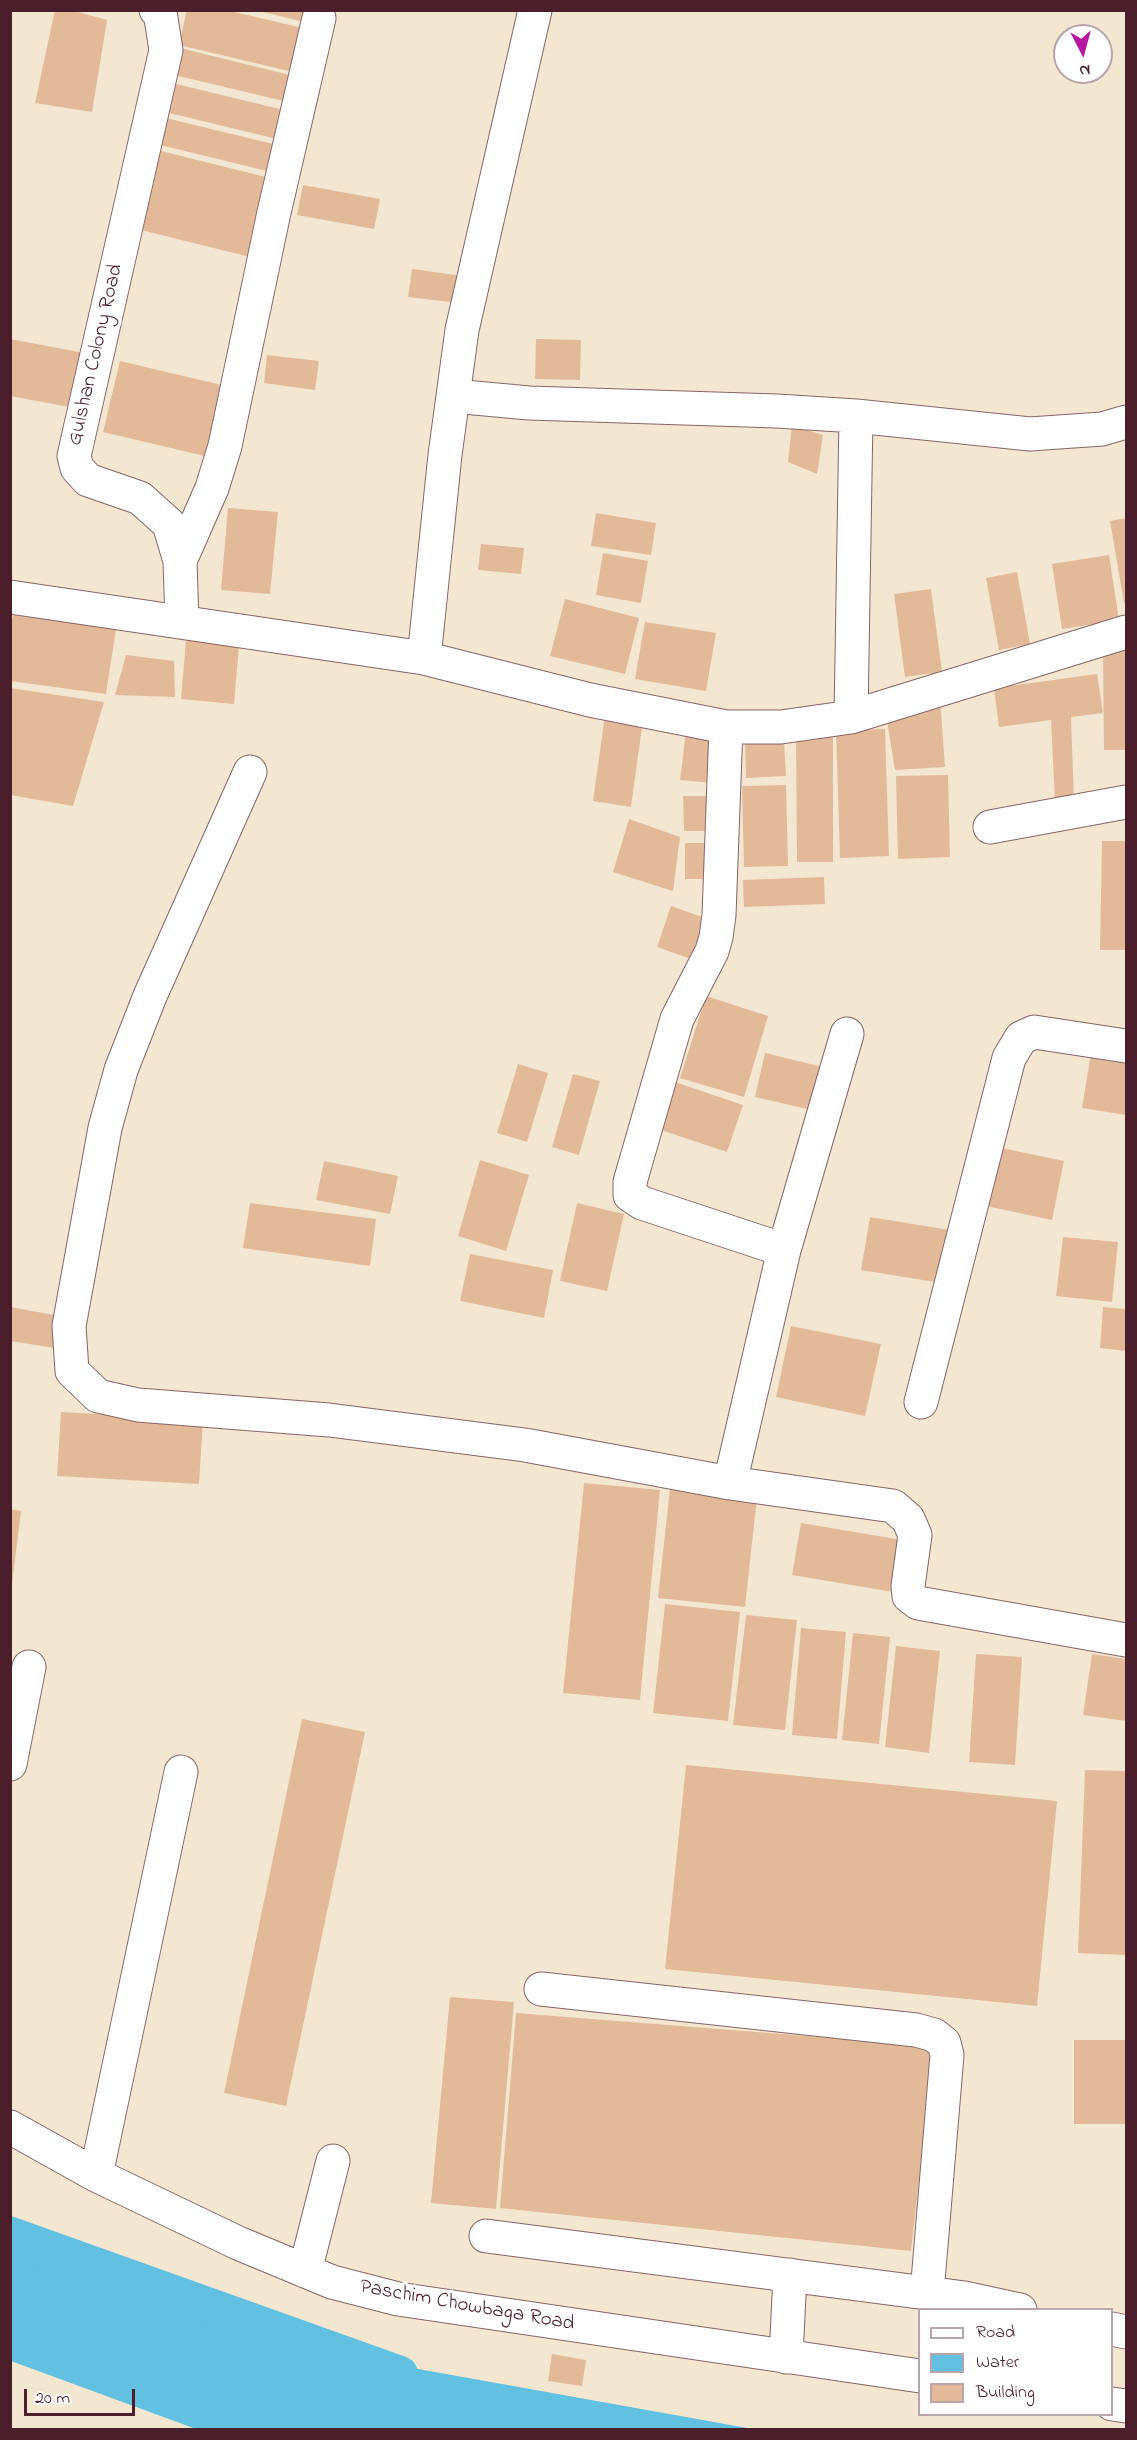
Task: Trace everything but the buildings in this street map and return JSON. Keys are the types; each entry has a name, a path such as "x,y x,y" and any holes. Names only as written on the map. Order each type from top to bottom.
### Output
{"street":[{"name":"Gulshan Colony Road","path":"156,10 160,12 166,50 74,456 77,468 88,480 140,498 169,524 180,561 182,622"},
{"path":"424,658 462,330 535,10"},
{"path":"180,561 212,488 225,446 273,217 319,18"},
{"path":"453,396 530,403 777,411 856,416 1030,435 1102,429 1126,422"},
{"path":"851,717 856,416"},
{"path":"10,597 424,658 590,700 726,727 782,727 851,717 1126,632"},
{"path":"726,727 719,915 716,938 712,951 677,1019 630,1182 630,1195 642,1203 784,1250"},
{"path":"250,772 150,996 121,1070 105,1128 69,1326 72,1371 98,1396 138,1405 328,1420 525,1445 730,1483 893,1506 908,1519 915,1535 908,1586 909,1596 918,1604 1126,1640"},
{"path":"990,827 1126,802"},
{"path":"921,1402 1008,1058 1021,1038 1034,1032 1126,1046"},
{"path":"730,1483 784,1250 847,1034"},
{"path":"10,1764 29,1667"},
{"path":"96,2175 181,1772"},
{"path":"540,1989 916,2030 934,2035 944,2043 947,2055 927,2293"},
{"name":"Paschim Chowbaga Road","path":"10,2127 96,2175 238,2243 332,2282 398,2299 918,2376"},
{"path":"305,2271 333,2161"},
{"path":"486,2236 966,2298 1011,2308"},
{"path":"786,2357 790,2275"}],"water":[{"path":"11,2223 112,2274 290,2346 753,2429 196,2429 11,2361"}],"waterway":[{"path":"10,2236 399,2375"}]}
